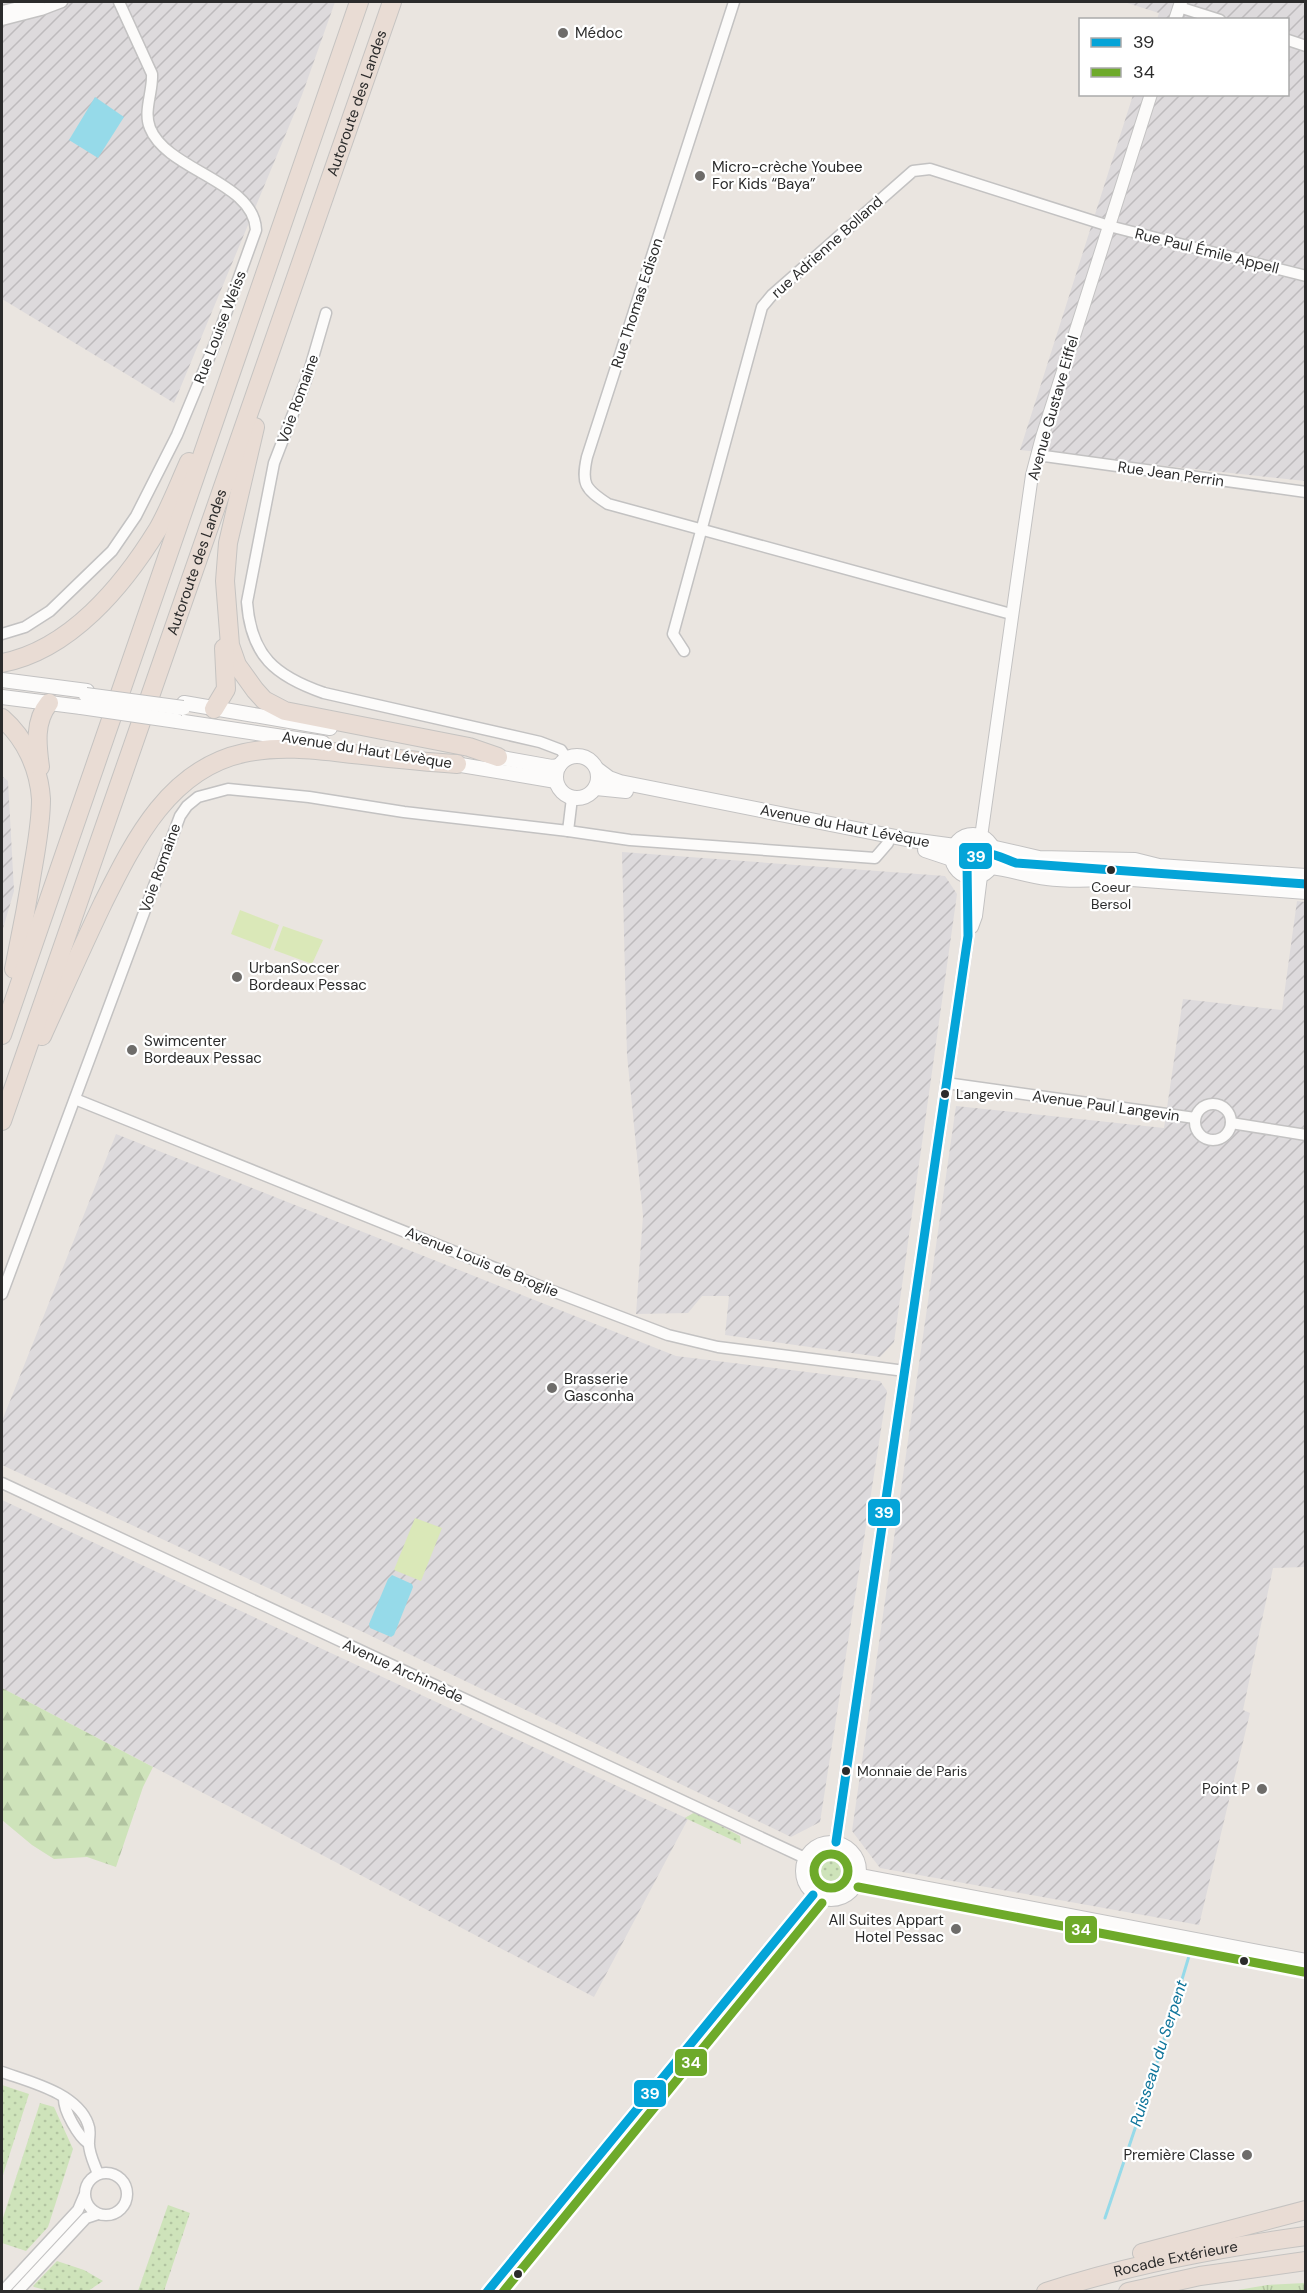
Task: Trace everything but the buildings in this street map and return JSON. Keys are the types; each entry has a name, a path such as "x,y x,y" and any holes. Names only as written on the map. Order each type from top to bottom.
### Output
{"highway":[{"name":"Autoroute des Landes","path":"2,1035 359,2"},
{"name":"Autoroute des Landes","path":"2,1123 392,2"},
{"path":"210,708 226,689 222,629 228,543 236,505 260,408 333,191 355,106"},
{"path":"2,663 21,660 72,631 115,587 159,527 212,406 255,286 285,214"},
{"path":"225,582 230,645 245,679 264,700 285,711 306,717 469,747 498,757"},
{"path":"2,1013 13,976 28,906 38,832 40,798 38,725 40,716 53,703"},
{"path":"2,718 21,737 34,769 40,798"},
{"path":"2,1123 127,855 148,821 191,776 220,760 245,752 272,749 308,749 457,764"},
{"path":"1075,2282 1143,2252 1305,2210"},
{"name":"Rocade Extérieure","path":"1046,2292 1146,2263 1223,2247 1305,2236"},
{"path":"1128,2292 1200,2276 1305,2260"}],"main road":[{"path":"2,680 84,699 181,712"},
{"path":"2,697 53,703 84,699 181,712"},
{"name":"Avenue du Haut Lévèque","path":"181,712 210,708 552,767 563,762"},
{"name":"Avenue du Haut Lévèque","path":"181,712 556,781"},
{"path":"574,756 588,758 597,769 599,776 596,788 586,797 572,798 562,792 556,781 563,762 574,756"},
{"name":"Avenue du Haut Lévèque","path":"597,769 609,778 620,782 911,840 954,852"},
{"name":"Avenue du Haut Lévèque","path":"596,788 617,789 936,852 954,852"},
{"path":"1305,876 1160,866 1135,860 1039,858 970,836 959,841 954,852 958,870 980,873 1076,880 1120,878 1305,892"},
{"path":"980,873 994,861 986,842"}],"street":[{"path":"2,11 40,2"},
{"path":"2,20 62,2"},
{"name":"Rue Louise Weiss","path":"2,634 25,627 50,611 112,551 136,516 177,435 216,341 256,230 256,220 246,204 168,151 150,131 147,109 153,86 152,74 119,2"},
{"name":"Rue Thomas Edison","path":"734,2 587,457 583,477 591,493 608,504 1011,614"},
{"path":"1180,4 1215,18"},
{"path":"1289,41 1305,46"},
{"name":"Avenue Gustave Eiffel","path":"986,842 1011,614 1032,475 1150,96"},
{"name":"rue Adrienne Bolland","path":"702,529 762,308 772,295 913,171 930,170 1109,226"},
{"name":"Rue Paul Émile Appell","path":"1109,226 1305,276"},
{"name":"Voie Romaine","path":"326,314 308,375 274,463 251,579 247,602 248,617 260,649 269,663 294,682 324,693 540,742 561,750 563,762"},
{"name":"Rue Jean Perrin","path":"1037,455 1305,492"},
{"path":"684,651 673,634 702,529"},
{"name":"Voie Romaine","path":"2,1294 180,816 186,806 198,796 228,789 309,797 404,812 630,840 875,858 888,843"},
{"path":"568,831 572,798"},
{"path":"836,1842 946,1083 968,936 976,916 980,873"},
{"name":"Avenue Paul Langevin","path":"946,1083 1195,1118"},
{"name":"Avenue Louis de Broglie","path":"75,1099 542,1287 668,1335 718,1347 904,1371"},
{"name":"Avenue Paul Langevin","path":"1217,1104 1227,1111 1231,1123 1226,1134 1210,1140 1197,1130 1195,1118 1206,1105 1217,1104"},
{"path":"1231,1123 1305,1135"},
{"name":"Avenue Archimède","path":"2,1483 805,1858"},
{"path":"836,1842 852,1850 857,1858 860,1875 851,1893 842,1898 822,1899 807,1889 802,1874 805,1858 818,1845 836,1842"},
{"path":"860,1875 1305,1960"},
{"path":"487,2292 813,1894"},
{"path":"2,2072 36,2084 64,2098 66,2110 79,2135 88,2143 98,2174"},
{"path":"2,2292 78,2210 88,2183 98,2174 105,2173 119,2177 127,2195 126,2202 117,2212 86,2218 17,2292"},
{"path":"84,2196 89,2207 98,2214"}],"shaded area":[{"path":"2,2 335,2 302,95 174,403 2,299"},
{"path":"1124,2 1305,2 1305,481 1020,450 1133,96 1289,96 1289,18 1157,18 1159,13"},
{"path":"2,776 8,781 14,891 2,932"},
{"path":"622,852 945,876 957,894 894,1342 880,1357 725,1335 729,1296 702,1296 688,1313 636,1314 643,1216 627,1055"},
{"path":"1297,901 1305,902 1305,1567 1273,1568 1243,1710 1250,1713 1199,1925 880,1868 852,1831 956,1106 1164,1128 1183,999 1282,1010"},
{"path":"116,1134 676,1356 880,1381 887,1391 820,1822 791,1837 363,1632 2,1465 2,1421"},
{"path":"2,1500 688,1819 594,1997 2,1688"}],"green space":[{"path":"240,910 279,925 270,949 231,934"},
{"path":"283,926 323,940 312,964 274,950"},
{"path":"415,1518 442,1528 421,1581 394,1570"},
{"path":"2,1688 153,1767 143,1787 116,1867 87,1857 54,1859 32,1845 2,1820"},
{"path":"695,1812 740,1836 741,1844 685,1818"},
{"path":"832,1850 840,1851 847,1856 852,1863 852,1879 847,1886 840,1891 832,1892 824,1891 817,1886 812,1879 811,1871 812,1863 817,1856 824,1851"},
{"path":"2,2085 29,2094 2,2178"},
{"path":"40,2103 54,2107 73,2149 48,2227 26,2251 2,2243 2,2221"},
{"path":"168,2205 190,2213 164,2291 138,2291"},
{"path":"57,2261 84,2270 103,2281 88,2291 49,2291 34,2287"},
{"path":"1305,2283 1305,2291 1232,2291 1267,2285"}],"water":[{"path":"95,97 124,117 98,158 69,140"},
{"path":"392,1575 412,1584 413,1587 394,1635 391,1637 370,1628 369,1624 388,1579"}],"waterway":[{"name":"Ruisseau du Serpent","path":"1105,2218 1156,2066 1189,1956"}],"transit line":[{"name":"39","path":"836,1842 968,936 967,863 978,855 990,854 1016,863 1306,884"},
{"name":"34","path":"831,1854 843,1859 848,1871 843,1883 831,1888 819,1883 814,1871 819,1859 831,1854"},
{"name":"34","path":"858,1887 1304,1972"},
{"name":"39","path":"487,2292 813,1895"},
{"name":"34","path":"503,2292 822,1903"}],"place":[{"name":"Médoc","path":"563,33"},
{"name":"Micro-crèche Youbee For Kids “Baya”","path":"700,176"},
{"name":"Coeur Bersol","path":"1111,870"},
{"name":"UrbanSoccer Bordeaux Pessac","path":"237,977"},
{"name":"Swimcenter Bordeaux Pessac","path":"132,1050"},
{"name":"Langevin","path":"945,1094"},
{"name":"Brasserie Gasconha","path":"552,1388"},
{"name":"Monnaie de Paris","path":"846,1771"},
{"name":"Point P","path":"1262,1789"},
{"name":"All Suites Appart Hotel Pessac","path":"956,1929"},
{"name":"Première Classe","path":"1247,2155"}]}
